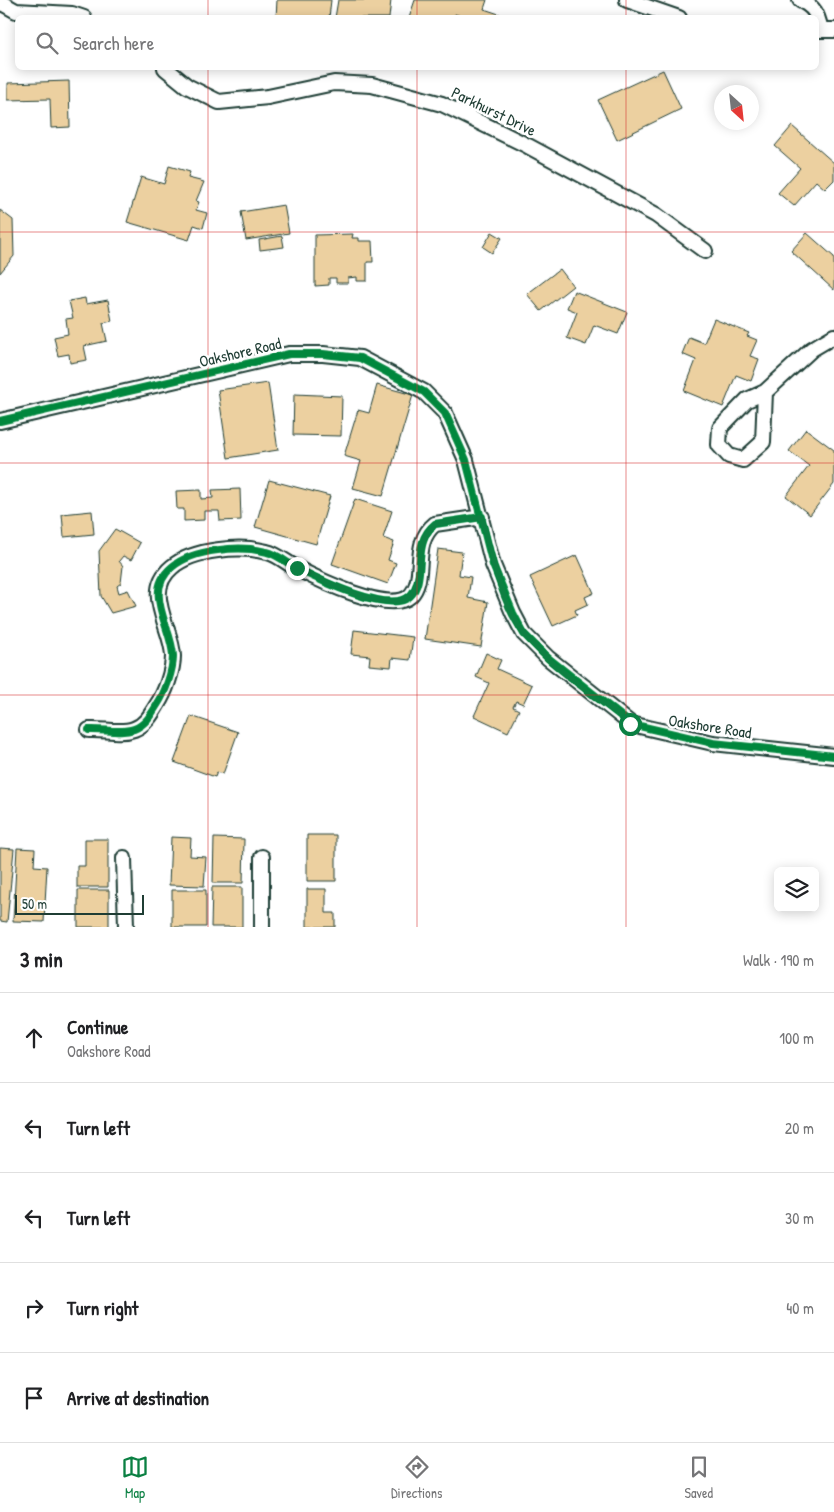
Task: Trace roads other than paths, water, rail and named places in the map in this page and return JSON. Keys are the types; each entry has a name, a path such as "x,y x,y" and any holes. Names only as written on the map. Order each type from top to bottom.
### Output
{"street":[{"path":"627,0 670,15"},
{"path":"800,0 812,5 817,15"},
{"path":"0,2 16,11 75,15"},
{"name":"Parkhurst Drive","path":"167,70 187,86 219,102 268,97 334,83 372,85 442,104 528,146 656,215 705,251"},
{"path":"765,392 763,442 743,460 729,456 719,445 720,428 747,400 765,392 812,349 834,336"},
{"name":"Oakshore Road","path":"0,421 288,354 323,354 360,358 424,392 445,413 466,460 493,565 513,613 524,634 548,658 630,724 713,743 834,756"},
{"path":"89,730 105,729 118,732 133,730 144,724 166,690 173,658 171,641 163,622 159,602 160,583 172,567 209,551 228,549 268,552 342,589 380,601 396,603 410,596 417,582 423,537 429,528 435,524 482,517"},
{"path":"262,857 262,927"},
{"path":"124,858 126,927"}]}
